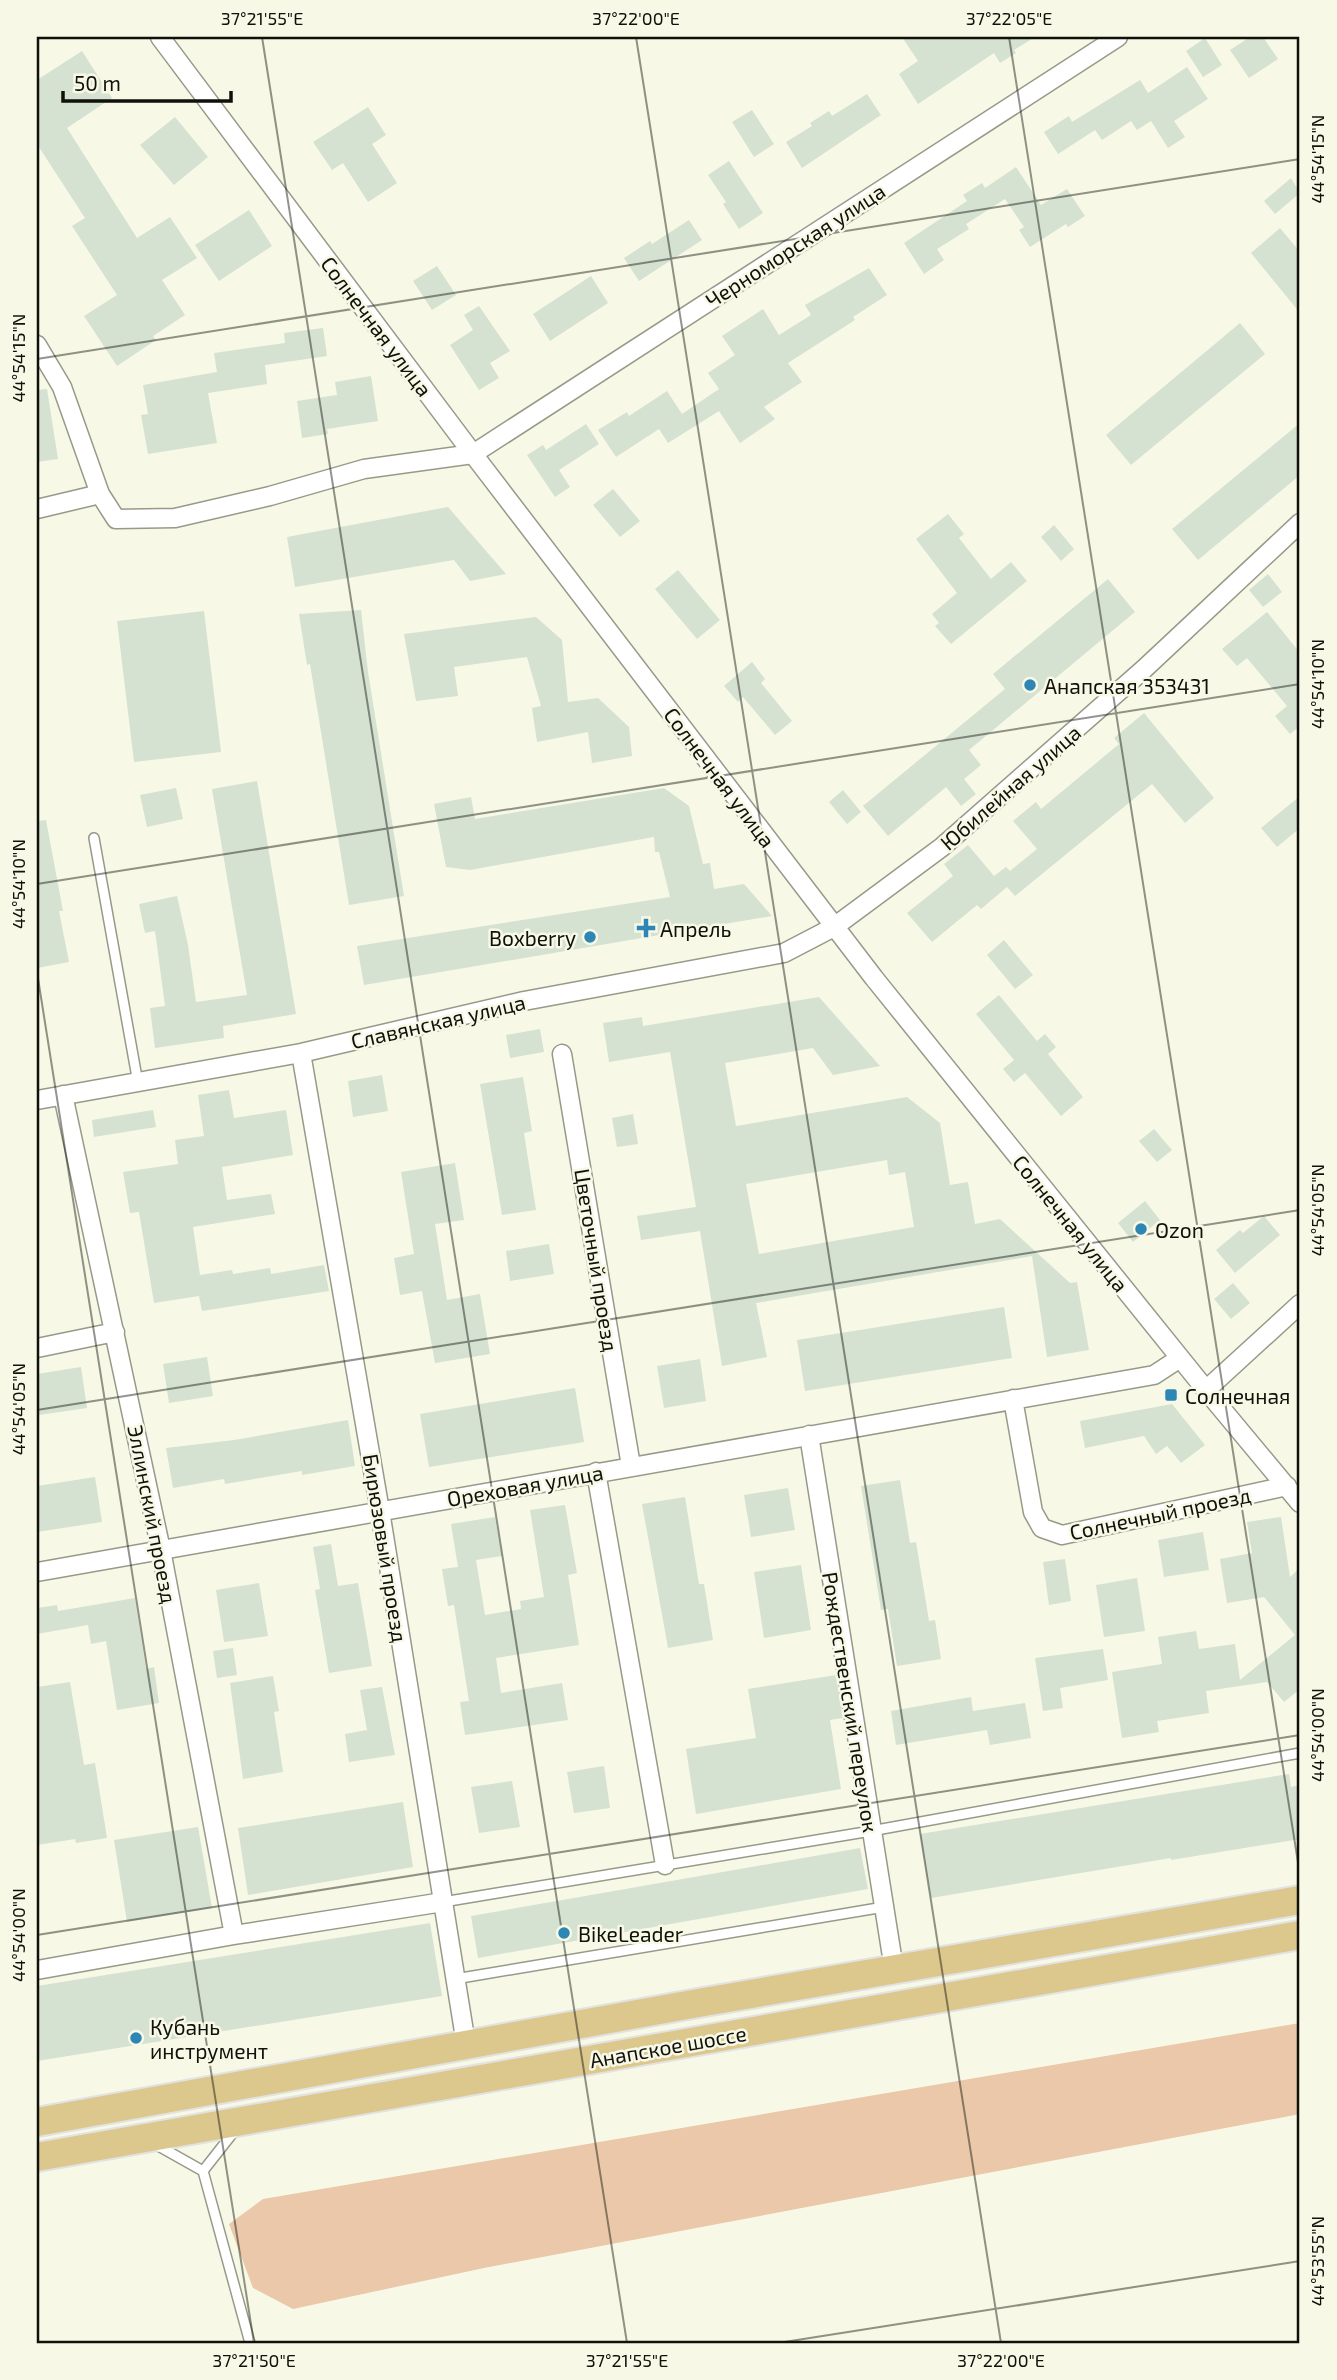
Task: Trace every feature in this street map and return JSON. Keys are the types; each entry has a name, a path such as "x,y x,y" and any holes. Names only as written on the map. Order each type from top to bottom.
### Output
{"main road":[{"name":"Анапское шоссе","path":"37,2122 466,2044 1300,1900"},
{"name":"Анапское шоссе","path":"37,2157 1300,1935"}],"street":[{"name":"Солнечная улица","path":"160,37 473,454 834,926 1180,1358 1300,1503"},
{"name":"Черноморская улица","path":"473,454 1118,37"},
{"path":"37,345 62,387 100,494 116,519 175,518 270,496 363,470 473,454"},
{"path":"37,509 100,494"},
{"name":"Юбилейная улица","path":"834,926 942,847 1144,669 1300,523"},
{"name":"Славянская улица","path":"37,1100 301,1053 524,1001 784,953 834,926"},
{"name":"Бирюзовый проезд","path":"301,1053 380,1511 466,2044"},
{"name":"Цветочный проезд","path":"562,1054 631,1466"},
{"name":"Эллинский проезд","path":"62,1095 116,1332 161,1550 234,1935"},
{"path":"1206,1390 1300,1304"},
{"path":"37,1348 116,1332"},
{"name":"Ореховая улица","path":"37,1572 1154,1375 1180,1358"},
{"name":"Солнечный проезд","path":"1013,1399 1033,1512 1042,1528 1062,1535 1287,1486"},
{"name":"Рождественский переулок","path":"809,1435 894,1969"},
{"path":"596,1472 665,1865"},
{"path":"37,1970 443,1902"}],"lane":[{"path":"94,838 138,1083"},
{"path":"443,1902 871,1831 1300,1753"},
{"path":"455,1979 884,1907"},
{"path":"203,2172 243,2120"},
{"path":"145,2138 203,2172 250,2343"}],"shaded area":[{"path":"1300,2023 1300,2114 484,2268 293,2309 253,2288 229,2224 263,2199"}],"building":[{"path":"902,37 1035,37 1000,63 994,53 918,104 899,74 918,61"},
{"path":"1250,37 1263,37 1278,59 1249,78 1230,50"},
{"path":"1205,38 1222,65 1203,77 1186,51"},
{"path":"82,51 112,98 67,128 137,238 170,217 197,258 162,280 185,315 153,336 156,340 117,366 84,316 117,295 72,226 85,218 37,144 37,80"},
{"path":"1187,67 1208,99 1174,121 1185,137 1168,148 1151,121 1137,130 1131,121 1102,140 1095,130 1058,154 1044,132 1069,116 1072,122 1140,80 1148,93"},
{"path":"867,94 881,115 802,168 786,142 812,126 810,123 829,111 832,116"},
{"path":"368,107 386,135 372,144 397,183 368,202 343,163 332,170 313,142"},
{"path":"752,110 774,144 754,157 732,122"},
{"path":"175,117 208,157 174,185 140,145"},
{"path":"729,161 763,213 739,229 723,204 726,202 708,175"},
{"path":"1016,167 1041,205 1067,189 1085,216 1068,227 1066,224 1030,247 1019,230 1024,227 1005,199 966,224 969,229 937,249 944,260 924,274 904,243 967,201 963,195 982,183 985,188"},
{"path":"1291,178 1300,193 1275,214 1264,201"},
{"path":"249,210 272,246 219,281 195,245"},
{"path":"689,220 702,240 639,281 624,258"},
{"path":"1280,228 1300,252 1300,313 1251,253"},
{"path":"437,266 456,295 432,310 413,281"},
{"path":"869,268 887,295 853,317 855,320 788,363 802,382 764,407 775,419 740,443 719,411 668,443 659,429 616,457 598,430 627,412 629,416 667,391 682,414 719,389 708,373 735,355 722,336 763,309 779,335 811,315 805,305"},
{"path":"591,276 608,303 550,341 533,314"},
{"path":"479,306 510,351 490,363 499,378 479,390 450,345 473,330 464,315"},
{"path":"1240,323 1265,354 1131,465 1106,435"},
{"path":"323,328 327,356 265,365 267,384 208,393 217,443 148,454 141,415 148,414 143,385 217,372 214,353 285,343 284,333"},
{"path":"371,376 378,421 327,429 328,434 302,438 297,401 337,395 335,382"},
{"path":"47,389 58,459 37,462 37,390"},
{"path":"1300,423 1300,475 1198,560 1172,529"},
{"path":"586,424 599,444 559,470 570,487 555,497 527,455 543,445 546,450"},
{"path":"613,489 640,521 620,537 593,505"},
{"path":"448,507 506,574 470,581 454,560 295,587 287,537"},
{"path":"948,514 964,534 959,538 991,579 1011,562 1027,581 951,644 935,626 939,623 932,614 957,593 916,539"},
{"path":"1054,525 1074,549 1061,561 1041,537"},
{"path":"678,570 720,620 697,639 655,589"},
{"path":"1268,574 1282,592 1263,607 1249,590"},
{"path":"1108,579 1135,612 969,750 981,765 964,779 976,794 961,806 946,787 888,836 863,806 1005,689 993,674"},
{"path":"361,610 368,672 404,896 349,905 310,664 307,665 299,614"},
{"path":"204,611 221,752 134,762 117,621"},
{"path":"1267,612 1300,653 1300,726 1290,734 1275,716 1287,706 1247,658 1237,666 1222,649"},
{"path":"536,617 562,640 568,702 598,698 629,727 632,756 592,763 588,732 537,742 532,708 541,706 527,657 454,667 458,696 416,701 404,634"},
{"path":"752,662 765,679 761,683 792,721 775,735 743,697 738,702 724,686"},
{"path":"1144,713 1214,798 1185,823 1152,784 1015,896 1007,887 981,909 977,905 932,942 907,913 953,876 944,864 968,845 994,876 1006,867 1010,871 1037,849 1013,821 1036,802 1041,809 1119,744 1114,738"},
{"path":"257,781 296,1014 223,1026 224,1038 155,1048 150,1008 165,1006 155,931 145,933 139,904 177,896 188,945 196,1002 247,995 212,789"},
{"path":"176,788 183,819 147,827 140,795"},
{"path":"664,788 689,806 703,864 710,863 714,889 744,884 772,916 364,985 357,946 670,897 659,852 655,852 654,837 470,870 446,867 434,804 471,797 475,819"},
{"path":"843,790 861,812 847,824 829,802"},
{"path":"1300,796 1300,828 1277,847 1261,828"},
{"path":"46,820 63,911 59,911 69,962 37,968 37,821"},
{"path":"1004,940 1033,975 1015,989 987,955"},
{"path":"999,995 1037,1041 1045,1034 1056,1047 1048,1054 1083,1097 1061,1116 1025,1073 1014,1082 1003,1069 1014,1060 976,1014"},
{"path":"819,997 880,1066 833,1075 813,1048 725,1063 736,1126 907,1097 940,1123 950,1185 968,1182 975,1224 1000,1219 1070,1283 1077,1282 1089,1350 1047,1357 1032,1256 756,1303 767,1357 722,1366 700,1231 641,1240 637,1216 696,1207 670,1052 609,1062 603,1023 642,1017 643,1026","holes":["887,1160 889,1175 905,1172 914,1227 759,1254 746,1184"]},
{"path":"540,1029 544,1052 510,1058 506,1035"},
{"path":"382,1075 388,1111 353,1117 348,1081"},
{"path":"523,1077 532,1131 524,1133 536,1210 502,1215 480,1084"},
{"path":"229,1090 234,1118 286,1110 293,1155 222,1167 227,1200 271,1194 275,1214 193,1227 200,1275 232,1270 233,1274 270,1268 271,1274 324,1265 329,1291 202,1311 199,1296 154,1303 139,1212 130,1213 123,1172 178,1164 175,1140 204,1136 198,1095"},
{"path":"153,1110 156,1127 94,1137 92,1120"},
{"path":"633,1114 638,1144 617,1147 612,1118"},
{"path":"1154,1129 1172,1150 1157,1162 1139,1141"},
{"path":"455,1163 464,1220 435,1224 447,1300 480,1294 490,1354 435,1363 422,1291 400,1295 394,1258 414,1254 401,1172"},
{"path":"1145,1201 1160,1220 1133,1242 1118,1223"},
{"path":"1264,1216 1280,1235 1235,1273 1216,1250 1240,1230 1243,1233"},
{"path":"549,1244 554,1274 510,1281 506,1251"},
{"path":"1233,1283 1250,1303 1231,1319 1214,1299"},
{"path":"1004,1307 1012,1358 805,1391 797,1340"},
{"path":"207,1357 213,1396 169,1403 163,1364"},
{"path":"700,1359 706,1401 664,1408 657,1366"},
{"path":"81,1367 87,1408 39,1415 37,1374"},
{"path":"575,1388 584,1442 429,1467 420,1414"},
{"path":"1172,1404 1205,1445 1181,1463 1167,1446 1156,1454 1144,1436 1085,1448 1080,1421"},
{"path":"348,1420 355,1466 302,1475 302,1471 225,1484 224,1479 173,1488 166,1448 234,1440"},
{"path":"95,1477 102,1522 37,1532 37,1486"},
{"path":"900,1480 910,1543 916,1542 929,1621 935,1620 941,1659 897,1666 888,1609 881,1610 861,1486"},
{"path":"788,1488 795,1530 751,1537 744,1495"},
{"path":"685,1497 699,1584 704,1584 713,1640 668,1648 642,1504"},
{"path":"565,1505 577,1573 568,1575 579,1645 496,1658 501,1693 562,1683 568,1720 465,1735 460,1702 469,1701 454,1605 448,1606 442,1569 458,1567 451,1524 495,1517 502,1556 476,1560 485,1615 521,1609 520,1601 544,1597 530,1510"},
{"path":"1281,1517 1290,1577 1300,1568 1300,1689 1284,1702 1267,1682 1206,1691 1209,1713 1157,1721 1159,1732 1122,1738 1112,1672 1162,1664 1158,1637 1196,1631 1199,1649 1235,1644 1240,1680 1295,1635 1264,1597 1227,1603 1220,1559 1252,1553 1247,1522"},
{"path":"1203,1532 1209,1570 1164,1577 1158,1540"},
{"path":"331,1544 338,1586 358,1583 372,1666 329,1673 315,1590 320,1589 313,1547"},
{"path":"1065,1559 1071,1601 1049,1605 1043,1562"},
{"path":"801,1565 811,1630 764,1638 754,1572"},
{"path":"1137,1578 1145,1631 1104,1637 1096,1585"},
{"path":"259,1583 268,1636 224,1642 216,1590"},
{"path":"135,1598 146,1669 154,1667 159,1703 117,1710 106,1641 91,1644 88,1625 37,1634 37,1608 57,1605 58,1611"},
{"path":"233,1648 237,1675 217,1678 213,1651"},
{"path":"1103,1649 1108,1680 1060,1688 1063,1708 1043,1711 1035,1658"},
{"path":"836,1675 843,1718 830,1720 841,1789 696,1814 686,1749 756,1738 748,1689"},
{"path":"273,1676 279,1711 274,1712 283,1772 243,1779 230,1683"},
{"path":"70,1682 84,1765 95,1763 107,1838 76,1843 75,1839 37,1845 37,1687"},
{"path":"382,1687 395,1755 349,1762 345,1734 367,1730 360,1690"},
{"path":"971,1697 973,1711 1025,1703 1031,1738 990,1745 987,1730 896,1745 891,1711"},
{"path":"604,1766 610,1808 574,1813 567,1772"},
{"path":"1289,1774 1291,1787 1300,1785 1300,1839 931,1898 920,1834"},
{"path":"512,1781 520,1827 479,1833 471,1787"},
{"path":"403,1802 413,1867 248,1895 238,1828"},
{"path":"198,1827 212,1908 127,1922 114,1840"},
{"path":"860,1848 868,1889 478,1958 471,1916"},
{"path":"430,1923 442,1996 37,2061 37,1986"}],"place":[{"name":"Анапская 353431","path":"1030,685"},
{"name":"Апрель","path":"646,928"},
{"name":"Boxberry","path":"590,937"},
{"name":"Ozon","path":"1141,1229"},
{"name":"Солнечная","path":"1171,1395"},
{"name":"BikeLeader","path":"564,1933"},
{"name":"Кубань инструмент","path":"136,2038"}]}
